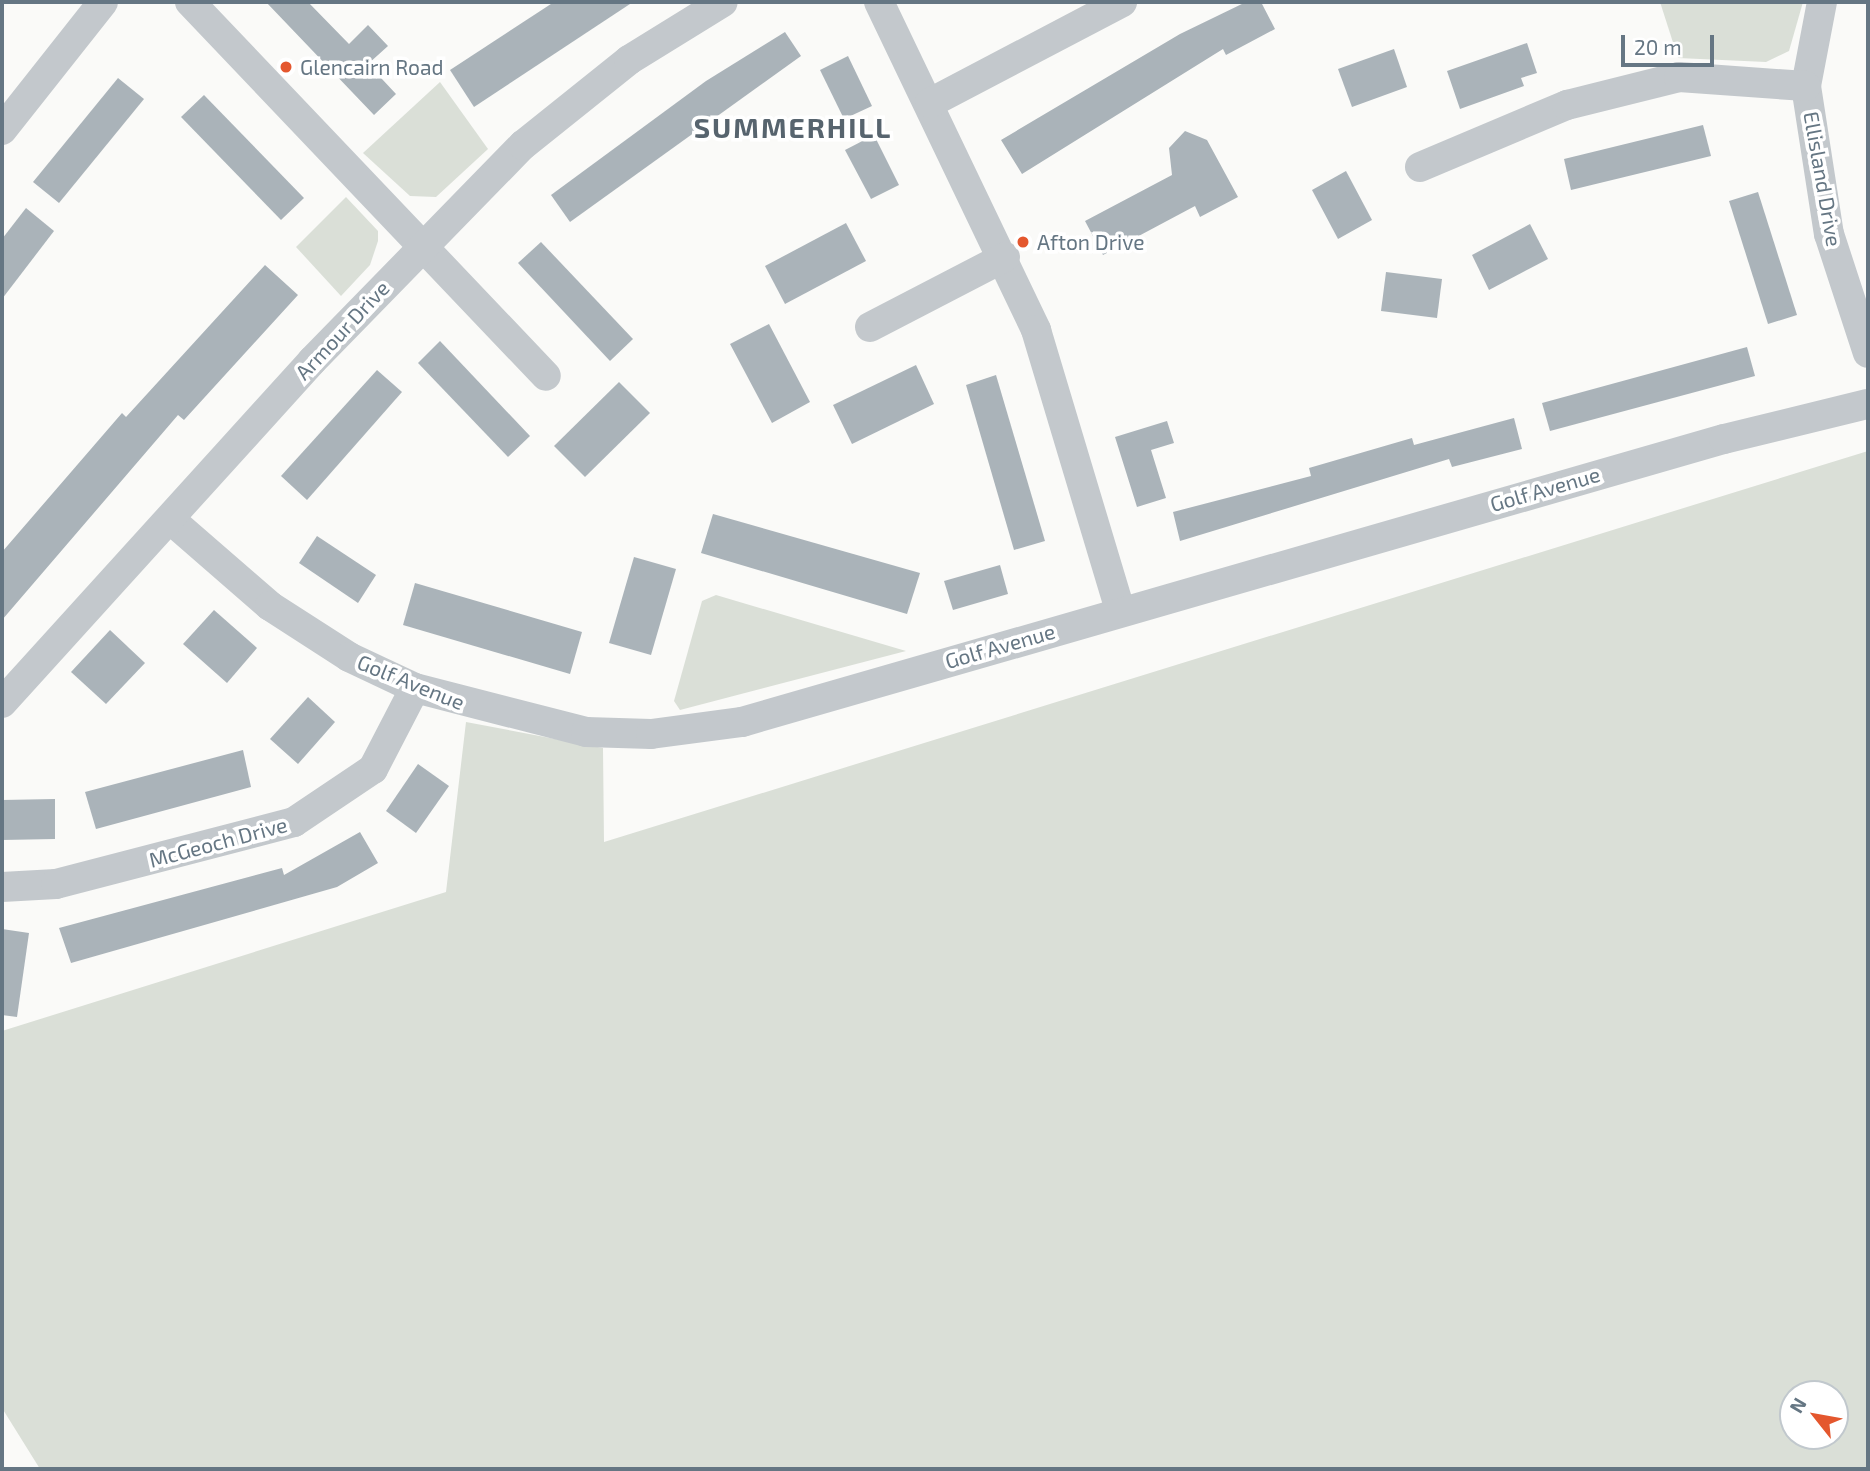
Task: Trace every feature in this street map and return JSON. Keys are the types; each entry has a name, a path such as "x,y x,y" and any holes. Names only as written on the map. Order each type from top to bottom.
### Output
{"street":[{"path":"2,130 103,2"},
{"path":"190,2 424,242 546,376"},
{"name":"Armour Drive","path":"2,703 424,242 523,145 629,60 723,2"},
{"path":"879,2 1004,257 1036,330 1121,610"},
{"path":"930,103 1119,2"},
{"name":"Ellisland Drive","path":"1822,2 1806,86 1829,234 1868,354"},
{"path":"1420,167 1567,105 1679,77 1806,86"},
{"path":"870,327 1004,257"},
{"name":"Golf Avenue","path":"171,520 270,606 349,657 415,688 586,732 651,734 741,722 1121,610 1868,404"},
{"name":"McGeoch Drive","path":"2,887 56,884 294,822 373,769 415,688"}],"shaded area":[{"path":"1660,2 1803,2 1789,51 1766,62 1678,58"},
{"path":"440,82 488,149 436,197 410,196 363,153"},
{"path":"346,197 378,231 378,241 370,265 341,296 296,247"},
{"path":"1868,451 1868,1469 40,1469 2,1408 2,1031 446,892 466,722 603,748 604,842"},
{"path":"716,595 906,651 680,710 674,701 702,601"}],"building":[{"path":"266,2 308,2 349,44 368,25 388,46 368,64 396,94 374,115"},
{"path":"554,2 633,2 474,107 450,70"},
{"path":"1246,2 1261,2 1275,29 1226,55 1223,49 1022,174 1001,140 1180,34"},
{"path":"785,32 801,56 570,222 551,195 706,81"},
{"path":"1527,43 1537,73 1521,78 1524,86 1460,109 1447,71"},
{"path":"1394,49 1407,87 1352,107 1338,69"},
{"path":"848,56 872,106 844,119 820,70"},
{"path":"118,78 144,99 59,203 33,182"},
{"path":"204,95 304,198 281,220 181,117"},
{"path":"1703,125 1711,156 1571,190 1564,159"},
{"path":"1185,131 1207,140 1238,197 1200,217 1195,206 1103,255 1085,221 1172,175 1169,148"},
{"path":"874,135 899,185 871,199 845,150"},
{"path":"1346,171 1372,220 1338,239 1312,190"},
{"path":"1758,192 1797,315 1768,324 1729,201"},
{"path":"26,208 54,231 2,299 2,239"},
{"path":"846,223 866,261 785,304 765,266"},
{"path":"1530,224 1548,259 1489,290 1472,255"},
{"path":"541,242 633,339 610,361 518,263"},
{"path":"265,265 298,295 184,420 178,415 2,620 2,552 122,413 126,417"},
{"path":"1386,272 1442,279 1437,318 1381,311"},
{"path":"769,324 810,402 772,423 730,344"},
{"path":"440,341 530,436 508,457 418,363"},
{"path":"1747,347 1755,376 1550,431 1542,403"},
{"path":"916,365 934,404 852,444 833,405"},
{"path":"377,370 402,392 307,500 281,476"},
{"path":"996,375 1045,541 1014,550 966,385"},
{"path":"619,382 650,413 585,477 554,446"},
{"path":"1514,418 1522,449 1452,467 1449,459 1180,541 1173,512 1311,476 1309,468 1412,438 1414,445"},
{"path":"1167,421 1174,443 1151,450 1166,498 1137,507 1115,437"},
{"path":"713,514 920,573 907,614 701,553"},
{"path":"317,536 376,575 358,603 299,563"},
{"path":"634,557 676,569 651,655 609,643"},
{"path":"1000,565 1008,594 953,610 944,581"},
{"path":"415,583 582,632 570,674 403,625"},
{"path":"214,610 257,648 227,683 183,644"},
{"path":"110,630 145,663 106,704 71,672"},
{"path":"308,697 335,722 298,764 270,739"},
{"path":"243,750 251,787 96,829 85,792"},
{"path":"418,764 449,786 416,833 386,811"},
{"path":"55,799 55,839 2,840 2,800"},
{"path":"360,832 378,863 337,887 71,963 59,928 282,868 284,875"},
{"path":"2,929 29,933 17,1017 2,1015"}],"place":[{"name":"Glencairn Road","path":"286,67"},
{"name":"Afton Drive","path":"1023,242"}],"district":[{"name":"SUMMERHILL","path":"793,127"}]}
